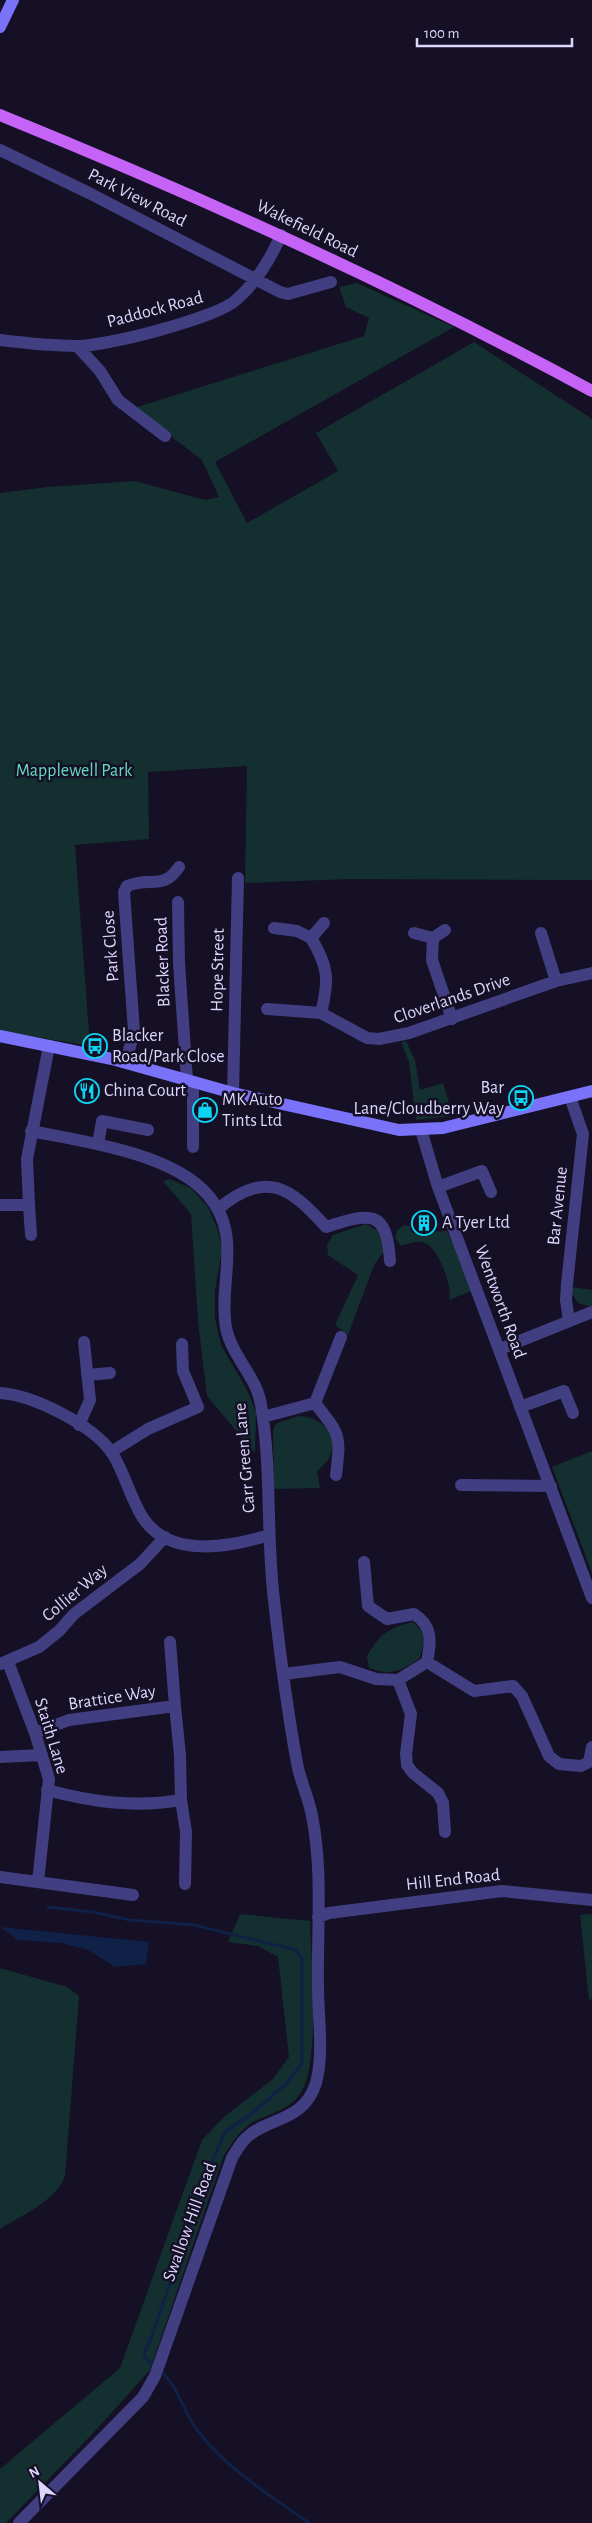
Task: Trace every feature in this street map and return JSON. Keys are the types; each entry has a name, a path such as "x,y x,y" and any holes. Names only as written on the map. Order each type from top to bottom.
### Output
{"main road":[{"path":"0,27 13,0"},
{"name":"Wakefield Road","path":"0,115 128,167 281,235 519,351 592,391"},
{"path":"0,1036 126,1062 233,1092 384,1127 421,1130 443,1128 592,1092"}],"street":[{"name":"Park View Road","path":"0,150 257,278 280,292 288,294 331,282"},
{"name":"Paddock Road","path":"0,340 78,346 129,337 216,312 236,300 257,278 270,261 281,235"},
{"path":"78,346 100,371 118,400 165,436"},
{"name":"Park Close","path":"126,1062 134,1031 124,892 127,886 133,884 164,882 172,877 179,866"},
{"name":"Hope Street","path":"233,1092 238,878"},
{"name":"Blacker Road","path":"178,902 180,981 190,1081 193,1147"},
{"path":"312,938 324,922"},
{"path":"274,928 298,931 312,938 320,952 328,981 321,1013"},
{"path":"414,933 433,938 445,930"},
{"path":"541,933 556,981"},
{"path":"433,938 432,960 452,1019"},
{"name":"Cloverlands Drive","path":"267,1009 321,1013 366,1038 379,1039 409,1033 556,981 592,973"},
{"path":"31,1235 27,1159 49,1046"},
{"name":"Bar Avenue","path":"569,1321 566,1300 567,1284 583,1134 570,1097"},
{"path":"98,1144 102,1121 148,1130"},
{"name":"Wentworth Road","path":"421,1130 438,1187 551,1486"},
{"name":"Carr Green Lane","path":"31,1131 98,1144 169,1168 195,1183 207,1193 218,1209 227,1233 229,1246 224,1298 227,1332 231,1346 261,1401 273,1598 297,1766 312,1816 318,1917"},
{"path":"438,1187 482,1171 491,1192"},
{"path":"218,1209 246,1191 259,1187 280,1188 301,1200 326,1227 358,1217 368,1217 377,1221 389,1237 390,1262"},
{"path":"0,1205 29,1205"},
{"path":"500,1349 592,1312"},
{"path":"315,1403 341,1337"},
{"path":"79,1425 90,1400 84,1342"},
{"path":"111,1452 148,1429 198,1408 183,1371 182,1344"},
{"path":"87,1375 110,1373"},
{"path":"520,1407 564,1391 573,1413"},
{"path":"0,1393 27,1399 53,1410 96,1436 111,1452 143,1517 165,1537 184,1544 230,1546 269,1535"},
{"path":"263,1417 315,1403"},
{"path":"315,1403 335,1428 340,1444 336,1474"},
{"path":"461,1485 551,1486 592,1598"},
{"name":"Collier Way","path":"4,1663 39,1647 82,1608 140,1564 165,1537"},
{"path":"364,1562 368,1606 387,1619 414,1614 423,1619 430,1630 427,1662"},
{"path":"170,1642 175,1706"},
{"path":"284,1674 340,1667 376,1679 398,1680 427,1662"},
{"path":"427,1662 474,1691 513,1686 522,1696 548,1756 559,1764 580,1766 589,1762 592,1747"},
{"name":"Staith Lane","path":"4,1663 35,1732 49,1779 38,1882"},
{"path":"398,1680 411,1714 406,1754 408,1765 413,1773 438,1793 443,1803 445,1832"},
{"name":"Brattice Way","path":"35,1732 70,1720 175,1706 180,1755 180,1800 186,1832 184,1884"},
{"path":"0,1757 42,1755"},
{"path":"48,1790 87,1801 132,1805 180,1800"},
{"path":"0,1877 133,1895"},
{"name":"Hill End Road","path":"318,1917 338,1911 502,1891 592,1900"},
{"name":"Swallow Hill Road","path":"19,2523 143,2397 155,2376 232,2158 247,2137 265,2127 288,2118 304,2103 315,2085 319,2052 318,1917"}],"green space":[{"name":"Mapplewell Park","path":"357,283 454,327 215,462 247,523 338,471 316,433 474,342 592,419 592,880 349,879 245,883 247,766 148,772 149,839 75,845 90,1046 0,1031 0,493 48,487 135,481 205,500 219,497 202,460 134,408 364,336 369,318 346,307 339,287"},
{"path":"406,1041 415,1060 420,1090 443,1083 453,1116 416,1120 409,1062 401,1042"},
{"path":"169,1179 191,1188 208,1207 218,1230 222,1250 215,1290 215,1318 221,1345 247,1390 256,1412 255,1453 207,1396 198,1321 191,1214 163,1181"},
{"path":"366,1224 383,1234 386,1248 374,1265 348,1335 335,1325 358,1275 328,1255 327,1245 333,1235"},
{"path":"404,1225 410,1226 412,1233 447,1231 474,1290 449,1300 450,1294 447,1279 440,1261 432,1248 421,1242 401,1246 395,1238 397,1230"},
{"path":"571,1287 592,1290 592,1307 578,1303 572,1294"},
{"path":"299,1416 321,1423 330,1434 332,1448 329,1458 317,1472 320,1488 274,1489 273,1429 277,1423"},
{"path":"592,1451 592,1573 552,1467"},
{"path":"412,1622 420,1630 423,1638 423,1648 419,1659 396,1671 384,1672 369,1668 367,1656 380,1637 396,1627"},
{"path":"240,1914 310,1921 313,2037 311,2060 306,2080 300,2094 291,2104 246,2127 224,2155 150,2370 98,2428 6,2523 0,2523 0,2469 120,2368 202,2140 225,2116 273,2079 289,2057 278,1957 258,1946 228,1942"},
{"path":"592,1914 592,1999 589,2000 580,1915"},
{"path":"0,1968 67,1987 79,1996 65,2176 61,2185 46,2200 0,2229"}],"water":[{"path":"0,1927 149,1942 146,1964 115,1967 88,1950 61,1943 18,1940"}],"waterway":[{"path":"48,1907 93,1912 130,1920 194,1925 296,1950 302,1959 302,2064 287,2083 251,2114 225,2132 206,2176 152,2336 144,2353 145,2358 156,2367"},
{"path":"160,2371 172,2384 192,2423 209,2444 249,2481 309,2523"}],"place":[{"name":"Blacker Road/Park Close","path":"95,1046"},
{"name":"China Court","path":"87,1091"},
{"name":"Bar Lane/Cloudberry Way","path":"521,1098"},
{"name":"MK Auto Tints Ltd","path":"205,1110"},
{"name":"A Tyer Ltd","path":"424,1223"}]}
